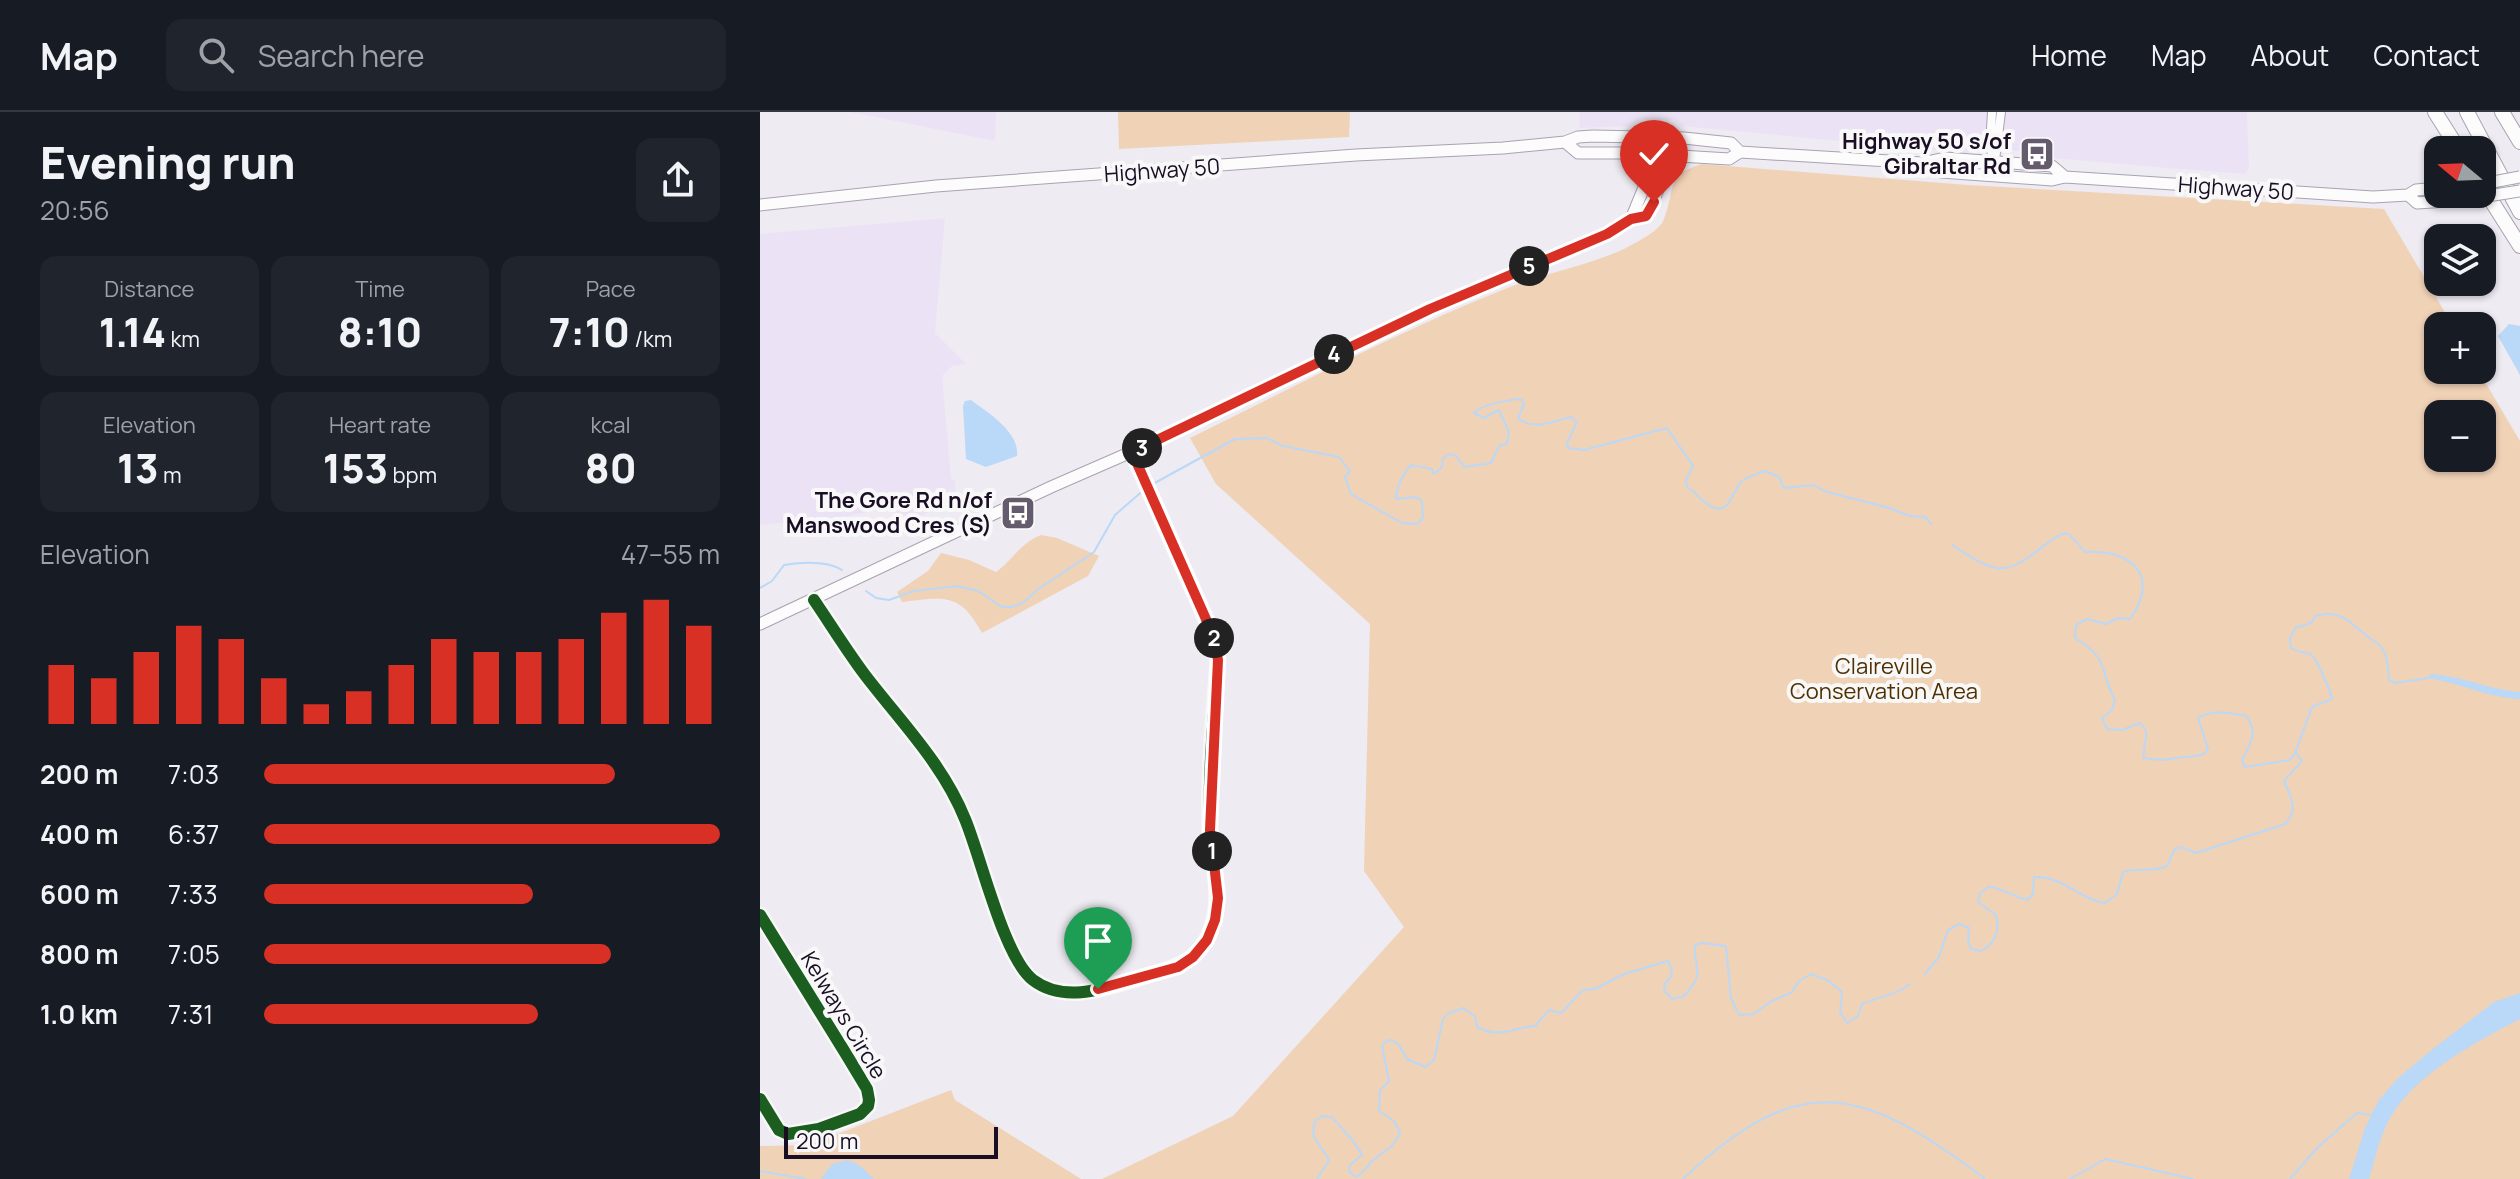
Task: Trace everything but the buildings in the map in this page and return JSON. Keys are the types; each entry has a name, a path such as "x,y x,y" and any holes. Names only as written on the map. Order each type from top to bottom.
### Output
{"highway":[{"path":"2435,112 2450,136"},
{"path":"2467,112 2520,212"},
{"path":"2502,112 2520,142"},
{"path":"2496,207 2520,246"}],"main road":[{"name":"Highway 50","path":"760,205 951,185 1565,142 1578,137 1650,136 1731,143 1740,152"},
{"path":"1631,219 1645,185 1650,136"},
{"name":"Highway 50","path":"1565,142 1578,153 1729,159 1740,152 1922,163 1945,158 1994,161 2052,166 2065,177"},
{"path":"760,624 1132,452 1430,309 1607,234 1631,219 1646,216 1661,180 1662,154"},
{"name":"Highway 50","path":"1922,163 1941,172 1993,176 2052,180 2065,177 2373,197 2408,195 2424,189"},
{"path":"2496,182 2520,177"},
{"name":"Highway 50","path":"2408,195 2417,203 2520,191"}],"street":[{"path":"1992,112 1990,146 1994,161"},
{"path":"1993,176 2001,112"},
{"path":"814,600 863,673 941,770 965,818 1014,960 1033,980 1058,991 1088,992 1178,967 1193,957 1207,940 1215,920 1218,898 1210,832 1218,660 1213,635 1132,452"},
{"name":"Kelways Circle","path":"760,915 853,1065 867,1089 869,1100 865,1111 860,1114 819,1129 788,1134 779,1130 760,1099"}],"shaded area":[{"path":"851,112 996,112 995,141"},
{"path":"1580,112 2247,112 2249,168 2245,174 2167,168 2042,157 2042,152 2009,148 1981,147 1967,153 1681,126 1673,120 1641,119 1631,126 1579,128"},
{"path":"945,218 935,333 966,364 952,366 942,376 951,478 955,481 956,498 915,519 883,509 848,516 760,525 760,234"}],"green space":[{"path":"1118,112 1350,112 1349,137 1119,149"},
{"name":"Claireville Conservation Area","path":"1702,164 1968,185 2384,209 2424,277 2424,296 2435,296 2445,312 2424,312 2424,384 2486,384 2496,400 2424,400 2424,472 2496,472 2496,400 2520,441 2520,1179 1102,1179 1233,1116 1404,927 1364,871 1370,624 1216,484 1190,438 1425,323 1520,283 1581,265 1636,243 1662,223 1674,184 1682,173"},
{"path":"1041,535 1057,538 1099,556 1088,576 982,633 966,610 950,600 902,602 897,592 928,571 941,553 969,560 996,572 1027,543"},
{"path":"951,1090 955,1100 1081,1179 760,1179 760,1146 809,1145"}],"water":[{"path":"2509,324 2520,326 2520,375 2498,336"},
{"path":"971,400 1008,431 1017,447 1017,456 986,467 966,459 963,406 965,401"},
{"path":"2431,674 2520,692 2520,699 2428,678"},
{"path":"2520,993 2520,1019 2447,1061 2413,1088 2389,1120 2369,1179 2349,1179 2365,1128 2379,1100 2397,1079 2494,1002"},
{"path":"847,1160 859,1165 874,1179 821,1179 832,1164"}],"waterway":[{"path":"1151,485 1235,439 1267,438 1283,446 1339,457 1350,471 1345,477 1351,494 1402,523 1417,524 1423,518 1422,501 1416,497 1396,499 1399,485 1411,465 1432,469 1434,474 1442,467 1443,458 1450,454 1456,456 1464,467 1491,463 1499,446 1507,443 1509,432 1499,410 1484,418 1474,413 1487,406 1517,399 1522,400 1524,405 1518,418 1524,422 1543,424 1571,417 1577,422 1567,443 1568,448 1584,450 1667,428 1693,466 1686,480 1687,487 1718,509 1727,505 1742,481 1765,471 1779,477 1784,488 1814,485 1824,491 1910,516 1925,517 1931,524"},
{"path":"866,591 876,598 889,600 914,591 957,586 978,591 1002,607 1013,607 1094,552 1115,515 1146,488"},
{"path":"1952,545 1985,565 2008,567 2018,564 2055,537 2068,534 2085,552 2116,555 2136,568 2142,578 2143,590 2130,619 2118,618 2106,624 2087,619 2076,625 2075,638 2099,659 2115,700 2112,710 2102,718 2107,729 2122,730 2140,723 2146,731 2144,758 2161,760 2202,755 2208,749 2198,718 2222,712 2246,716 2250,722 2253,733 2242,760 2245,767 2290,760 2312,707 2332,699 2313,656 2291,648 2290,639 2295,628 2311,623 2315,616 2332,614 2344,618 2380,645 2386,657 2389,680 2395,683 2429,678"},
{"path":"760,588 772,581 784,565 822,563 842,570"},
{"path":"1925,974 1939,957 1948,930 1959,924 1969,928 1971,949 1981,951 1993,940 1997,931 1996,915 1978,902 1980,893 1988,887 2028,900 2033,894 2034,877 2044,878 2105,903 2117,894 2123,872 2167,866 2174,850 2181,847 2196,853 2285,824 2293,808 2284,781 2302,761 2296,753"},
{"path":"1317,1179 1329,1161 1313,1133 1315,1121 1322,1116 1332,1117 1356,1145 1362,1155 1350,1165 1349,1172 1357,1177 1390,1147 1400,1133 1394,1121 1379,1111 1380,1090 1389,1081 1382,1046 1392,1040 1407,1059 1425,1067 1434,1060 1443,1019 1447,1014 1463,1008 1475,1016 1477,1027 1485,1030 1499,1032 1535,1026 1549,1010 1561,1013 1583,990 1595,989 1624,974 1668,961 1672,970 1664,990 1672,999 1684,996 1697,975 1695,945 1702,943 1726,946 1731,998 1739,1015 1754,1014 1792,992 1799,981 1811,974 1829,981 1842,992 1840,1012 1847,1023 1858,1016 1862,1004 1910,984"},
{"path":"1683,1179 1725,1143 1763,1119 1799,1105 1833,1102 1868,1109 1904,1125 1985,1179"},
{"path":"2290,1179 2318,1147 2357,1113 2373,1115"},
{"path":"2070,1179 2105,1159 2193,1179"},
{"path":"760,1171 805,1179"}],"cycle path":[{"path":"814,600 858,666 920,744 956,799 1012,951 1033,980 1060,992 1090,991 1161,972 1182,963 1205,943 1216,909 1210,809 1218,660 1213,635 1132,452"},
{"path":"760,915 867,1089 869,1100 868,1106 860,1114 819,1129 788,1134 779,1130 760,1099"}],"place":[{"name":"Highway 50 s/of Gibraltar Rd","path":"2037,154"},
{"name":"The Gore Rd n/of Manswood Cres (S)","path":"1018,513"}],"route":[{"path":"1098,989 1178,967 1193,957 1207,940 1215,920 1218,898 1210,832 1218,660 1213,635 1132,452 1430,309 1607,234 1631,219 1646,216 1654,202"}]}
